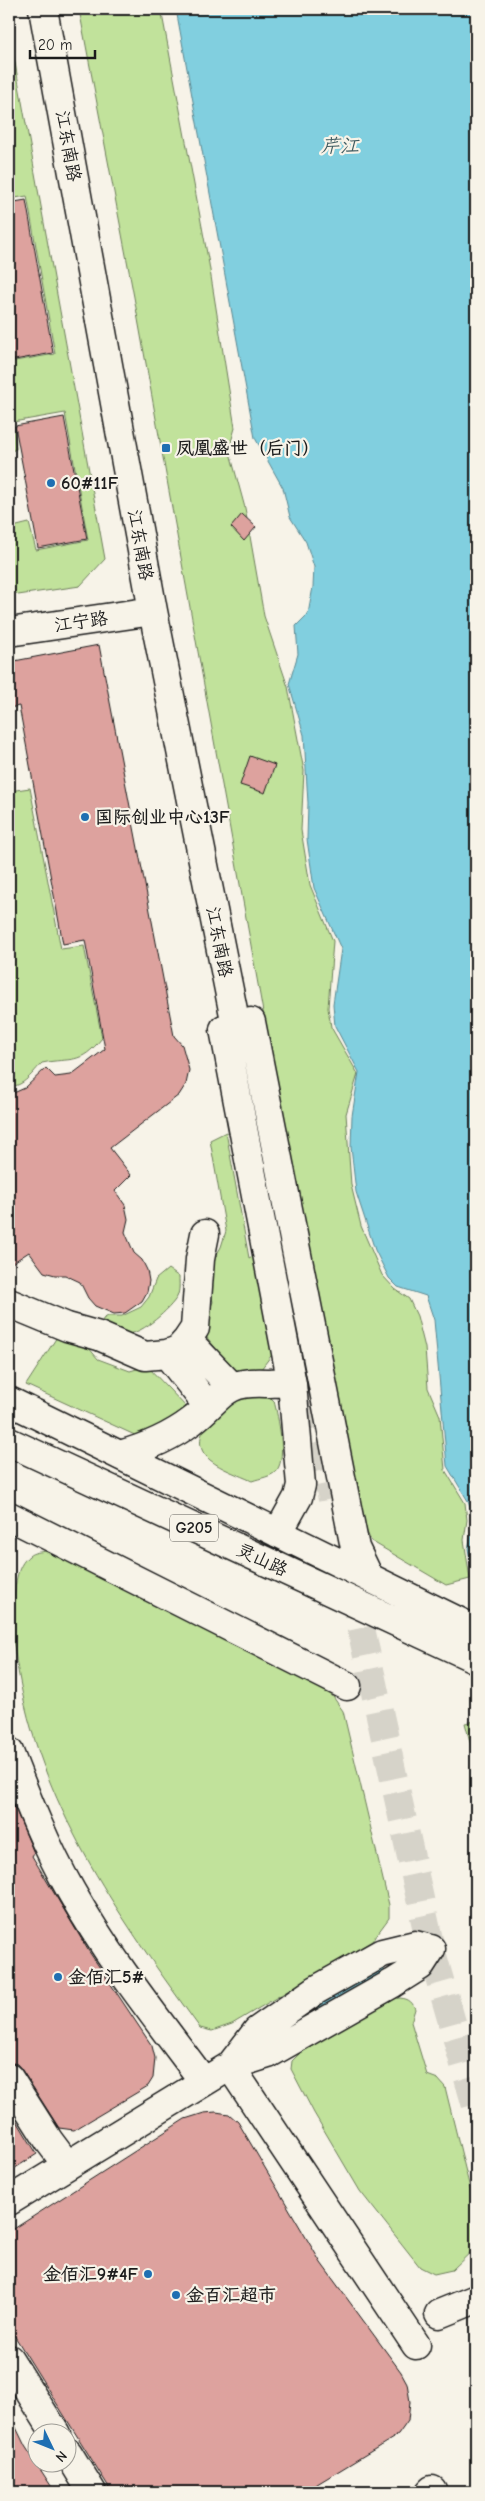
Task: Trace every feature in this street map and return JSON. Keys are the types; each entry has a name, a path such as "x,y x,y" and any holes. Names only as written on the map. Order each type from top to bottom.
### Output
{"main road":[{"name":"江东南路","path":"42,9 152,611 241,1050"},
{"name":"江宁路","path":"9,632 152,611"},
{"path":"159,644 171,762 292,1384 301,1485 298,1497 278,1533"},
{"path":"159,644 187,701 194,729 355,1548 369,1577"},
{"path":"9,1303 68,1327 99,1336 144,1356 177,1347 195,1328 200,1259 205,1234"},
{"path":"177,1347 231,1386"},
{"path":"177,1347 208,1406"},
{"path":"120,1455 139,1450 178,1430 231,1386 246,1382 285,1382 292,1384"},
{"name":"灵山路","path":"9,1401 476,1630"},
{"name":"灵山路","path":"9,1442 476,1659"},
{"path":"13,1524 348,1686"},
{"path":"9,1752 19,1805 92,1926 118,1965 204,2082"},
{"path":"9,2201 230,2066 268,2054 393,1983 420,1966 431,1949 415,1945 382,1954 316,1990 257,2031 230,2066"},
{"path":"230,2066 416,2345"},
{"path":"9,2078 49,2141 67,2165"},
{"path":"439,2314 476,2299"},
{"path":"9,2359 50,2424"},
{"path":"78,2469 92,2492"}],"green space":[{"path":"79,9 161,9 209,264 235,428 229,449 245,508 264,616 288,687 304,771 301,830 310,885 333,941 328,1008 331,1027 358,1074 346,1114 351,1185 361,1226 382,1275 395,1289 409,1299 417,1316 425,1348 428,1388 440,1416 445,1470 465,1503 467,1520 464,1540 470,1579 446,1585 371,1541 350,1494 134,297"},
{"path":"9,30 105,559 80,586 18,595 9,586 9,528 29,523 36,550 88,540 65,413 13,422 16,449 9,452 9,362 55,354 27,196 9,199 9,118 12,117 9,100"},
{"path":"30,788 61,949 84,946 102,1038 81,1057 42,1063 19,1085 9,1086 9,791"},
{"path":"226,1132 249,1258 261,1251 277,1348 258,1373 239,1377 200,1329 213,1302 207,1271 221,1247 226,1231 210,1140"},
{"path":"168,1269 179,1277 179,1289 177,1297 162,1314 134,1333 119,1333 102,1326 103,1319 108,1316 122,1316 141,1307 149,1297 156,1279"},
{"path":"57,1337 83,1341 98,1359 130,1371 147,1366 189,1410 139,1437 26,1385"},
{"path":"267,1394 274,1401 276,1408 282,1446 280,1464 277,1470 269,1476 252,1481 210,1460 203,1451 200,1442 207,1424 223,1409 240,1398"},
{"path":"47,1551 329,1691 343,1711 389,1905 389,1918 372,1941 232,2024 212,2031 200,2028 143,1947 90,1864 47,1776 31,1729 20,1681 13,1632 13,1612 16,1583 21,1565 31,1555"},
{"path":"476,1721 476,1764 465,1723"},
{"path":"397,1998 408,2000 414,2006 415,2009 411,2022 427,2075 438,2079 445,2087 476,2213 476,2247 452,2270 434,2274 420,2267 360,2191 314,2113 291,2069 292,2061 299,2054 381,2004"}],"water":[{"name":"芹江","path":"176,9 476,9 476,1585 468,1549 474,1521 468,1501 447,1466 434,1320 426,1296 398,1287 389,1278 375,1250 356,1192 351,1147 352,1116 359,1072 335,1026 333,1004 341,949 314,888 307,839 308,803 304,735 289,684 298,654 296,626 308,614 313,587 314,567 306,542 290,517 283,488 255,438"},
{"path":"382,1967 385,1971 382,1976 296,2026 294,2023 294,2018"}],"building":[{"path":"26,200 53,353 9,361 9,203"},
{"name":"60#11F","path":"64,417 87,539 38,548 15,426"},
{"path":"242,514 256,527 244,541 231,527"},
{"path":"99,645 174,1036 182,1045 189,1070 186,1084 179,1095 110,1148 131,1175 115,1191 125,1205 128,1219 125,1232 134,1253 142,1260 147,1270 149,1281 147,1292 142,1301 125,1313 114,1314 95,1306 88,1298 80,1282 65,1275 44,1272 29,1252 9,1265 9,1095 25,1088 46,1068 55,1077 71,1075 105,1049 85,940 63,944 19,706 9,708 9,662"},
{"path":"250,756 275,765 265,793 240,785"},
{"name":"金佰汇5#","path":"9,1794 34,1853 32,1856 88,1950 152,2046 155,2058 153,2078 148,2086 74,2130 59,2128 22,2070 17,2064 9,2062"},
{"path":"9,2108 37,2154 9,2172"},
{"name":"金百汇超市","path":"204,2113 229,2114 238,2122 321,2263 401,2372 407,2383 410,2402 408,2421 398,2435 304,2492 112,2492 78,2438 78,2424 70,2424 9,2327 9,2232 185,2119"},
{"path":"9,2413 28,2451 28,2474 43,2474 55,2492 9,2492"}],"tunnel":[{"path":"254,1113 332,1499"},
{"path":"343,1546 431,1949 476,2106"}],"place":[{"name":"凤凰盛世（后门）","path":"166,448"},
{"name":"60#11F","path":"51,483"},
{"name":"国际创业中心13F","path":"85,817"},
{"name":"金佰汇5#","path":"58,1977"},
{"name":"金佰汇9#4F","path":"148,2274"},
{"name":"金百汇超市","path":"176,2295"}]}
